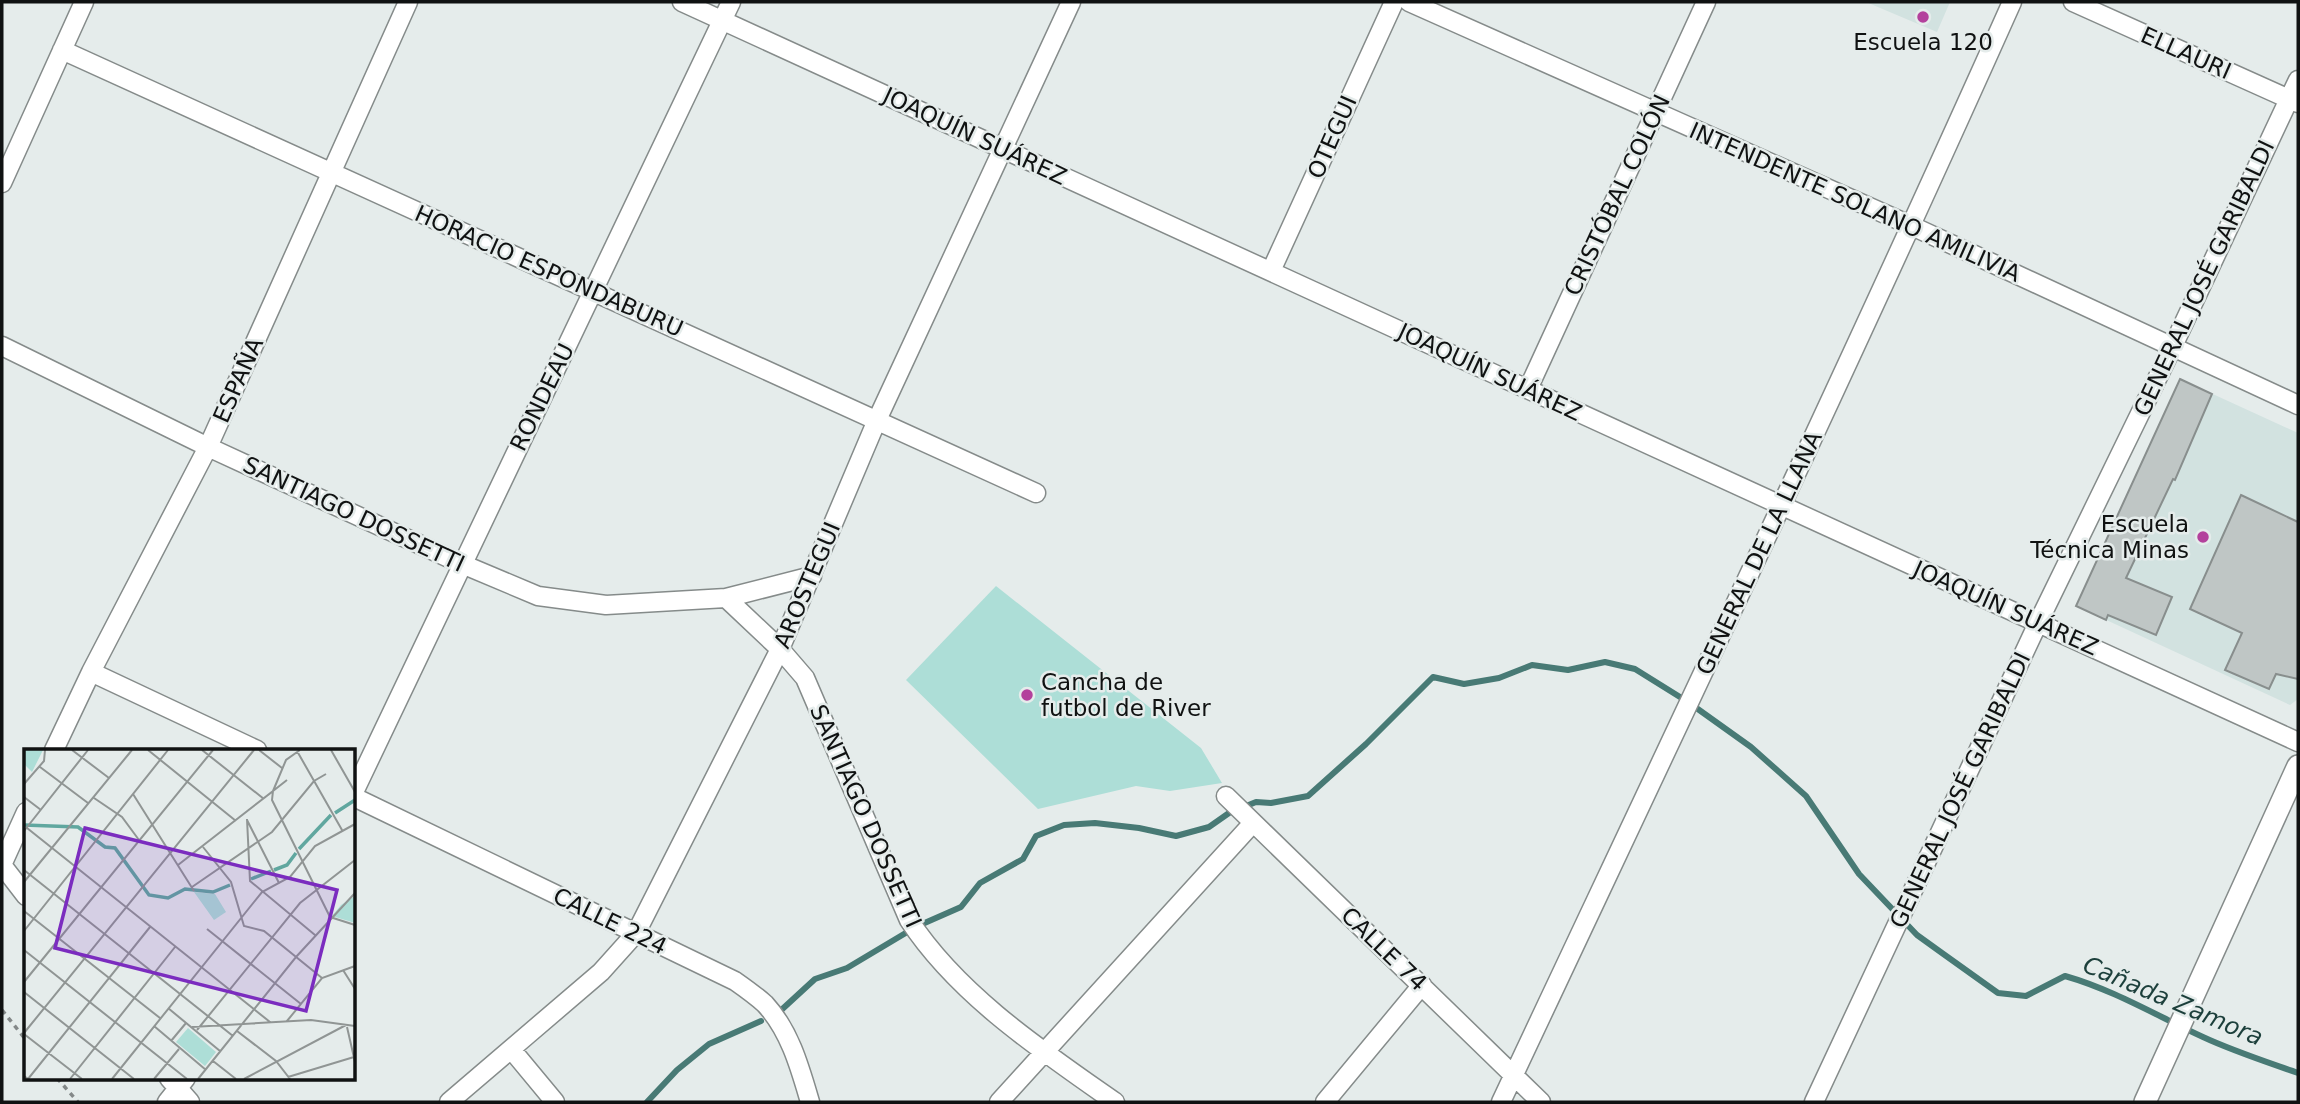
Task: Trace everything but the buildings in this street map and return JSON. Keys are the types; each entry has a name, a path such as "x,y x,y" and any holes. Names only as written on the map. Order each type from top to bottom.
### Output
{"street":[{"path":"2,183 84,2"},
{"name":"ESPAÑA","path":"55,749 91,671 208,447 408,2"},
{"name":"JOAQUÍN SUÁREZ","path":"682,2 2298,742"},
{"name":"RONDEAU","path":"355,792 731,2"},
{"name":"AROSTEGUI","path":"449,1102 601,972 636,933 780,649 877,420 1071,2"},
{"name":"OTEGUI","path":"1271,271 1394,2"},
{"name":"INTENDENTE SOLANO AMILIVIA","path":"1409,2 1912,226 2298,405"},
{"name":"CRISTÓBAL COLÓN","path":"1528,389 1706,2"},
{"name":"GENERAL DE LA LLANA","path":"1501,1102 1782,507 2012,2"},
{"name":"ELLAURI","path":"2073,2 2294,102"},
{"name":"HORACIO ESPONDABURU","path":"62,50 1036,493"},
{"name":"GENERAL JOSÉ GARIBALDI","path":"1814,1102 2038,623 2294,102 2298,80"},
{"name":"SANTIAGO DOSSETTI","path":"2,346 208,447 462,564 538,596 606,605 726,598 812,576"},
{"name":"SANTIAGO DOSSETTI","path":"726,598 780,649 805,678 909,920 928,949 949,973 1044,1053 1115,1102"},
{"path":"91,671 253,749"},
{"path":"2145,1102 2298,766"},
{"name":"CALLE 224","path":"355,794 735,981 765,1004 783,1029 797,1059 810,1102"},
{"name":"CALLE 74","path":"1044,1053 1239,810 1541,1102"},
{"path":"24,816 2,865 24,893"},
{"path":"1325,1102 1422,985"},
{"path":"511,1049 555,1102"},
{"path":"999,1102 1044,1053"}],"path":[{"path":"2,1010 24,1038"},
{"path":"59,1080 78,1102"}],"shaded area":[{"name":"Escuela 120","path":"1866,2 1950,2 1937,32"},
{"name":"Escuela Técnica Minas","path":"2180,379 2298,433 2298,699 2290,705 2076,606"},
{"name":"Cancha de futbol de River","path":"996,586 1201,748 1222,783 1170,791 1136,786 1038,809 906,680"}],"waterway":[{"name":"Cañada Zamora","path":"920,925 961,907 980,883 1023,859 1036,836 1064,825 1095,823 1176,836 1209,827 1229,813 1256,802 1271,803 1308,796 1366,744 1433,677 1464,684 1499,678 1532,665 1568,670 1605,662 1635,669 1688,702 1751,747 1806,796 1859,874 1917,935 1998,993 2026,996 2065,976 2118,996 2214,1042 2298,1073"},
{"name":"Cañada Zamora","path":"778,1013 815,979 847,968 909,931"},
{"name":"Cañada Zamora","path":"647,1102 677,1070 709,1044 761,1021"}],"place":[{"name":"Escuela 120","path":"1923,17"},
{"name":"Escuela Técnica Minas","path":"2203,537"},
{"name":"Cancha de futbol de River","path":"1027,695"}]}
